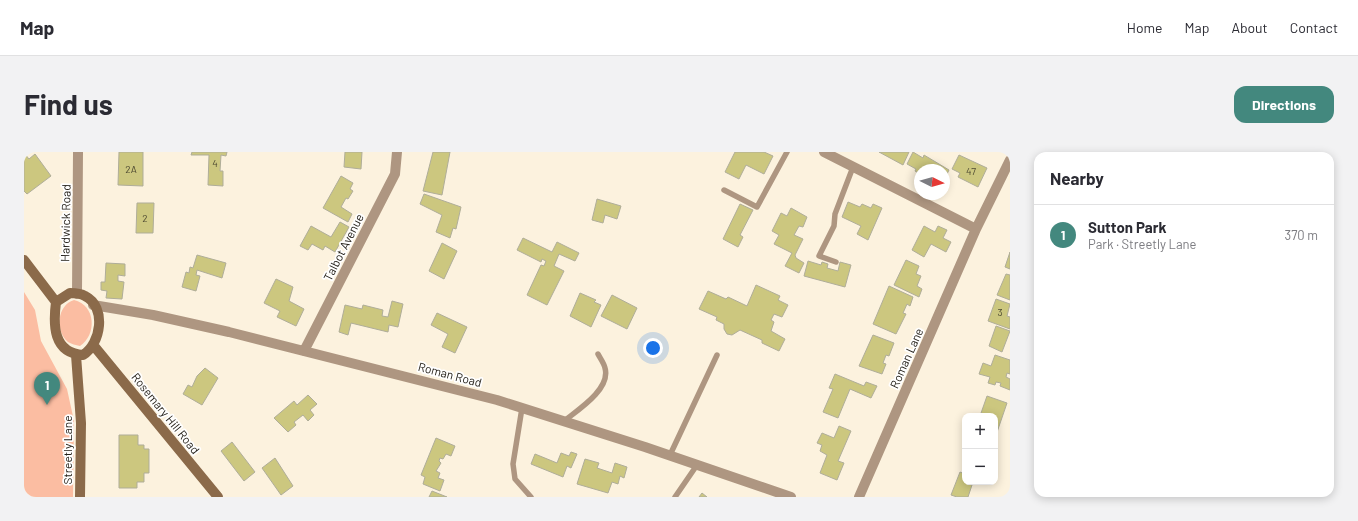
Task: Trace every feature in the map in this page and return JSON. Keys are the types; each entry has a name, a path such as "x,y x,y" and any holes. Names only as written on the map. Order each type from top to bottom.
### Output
{"main road":[{"path":"24,260 56,302"},
{"path":"70,293 90,299 93,304 99,322 99,330 94,346 83,355 76,355 65,349 58,340 53,318 56,302 70,293"},
{"name":"Rosemary Hill Road","path":"94,346 218,497"},
{"name":"Streetly Lane","path":"76,355 81,423 80,497"}],"street":[{"name":"Hardwick Road","path":"77,294 78,152"},
{"name":"Talbot Avenue","path":"304,351 395,174 397,152"},
{"path":"824,152 976,228"},
{"name":"Roman Lane","path":"859,497 976,228 1010,160"},
{"name":"Roman Road","path":"93,304 160,316 397,373 564,421 791,497"}],"lane":[{"path":"724,190 757,207 787,152"},
{"path":"836,262 820,256 834,226 835,214 853,167"},
{"path":"564,421 598,392 605,381 606,369 598,354"},
{"path":"670,456 718,355"},
{"path":"522,408 512,464 515,479 531,497"},
{"path":"675,497 698,465"}],"shaded area":[{"path":"24,292 35,310 41,341 67,389 74,421 73,497 24,497"},
{"path":"74,300 87,308 92,321 89,335 86,341 80,346 68,342 61,332 60,325 61,313 64,307"}],"building":[{"path":"119,152 143,152 143,186 118,185"},
{"path":"192,152 227,152 226,156 221,155 220,171 223,171 223,186 208,185 209,155 191,155"},
{"path":"345,152 362,152 361,169 344,167"},
{"path":"433,152 450,152 442,195 423,191"},
{"path":"735,152 764,152 773,156 764,174 746,165 739,179 725,172"},
{"path":"879,152 909,152 903,165"},
{"path":"913,152 923,158 924,155 939,164 914,164 914,168 907,164"},
{"path":"24,153 29,159 35,154 51,176 27,194 24,191"},
{"path":"959,155 987,168 978,187 958,177 960,173 952,169"},
{"path":"341,176 353,183 350,189 353,191 348,199 346,198 341,207 352,214 348,222 323,208"},
{"path":"424,194 461,207 456,229 453,228 450,238 436,232 442,215 420,204"},
{"path":"597,199 621,206 617,219 605,215 603,223 592,220"},
{"path":"848,202 860,207 862,204 871,208 873,204 882,208 868,240 857,234 861,226 842,217"},
{"path":"137,203 154,203 153,233 136,233"},
{"path":"740,204 753,210 740,235 743,237 738,247 723,239"},
{"path":"791,208 807,217 803,227 799,226 794,235 803,239 795,255 796,258 804,263 799,273 785,266 792,253 774,244 779,235 772,231 781,213 787,216"},
{"path":"340,222 349,227 335,252 325,246 323,250 312,244 308,250 300,246 311,226 331,237"},
{"path":"924,226 935,232 938,226 947,230 943,238 951,242 946,252 931,244 924,257 912,250"},
{"path":"523,238 552,252 557,242 579,253 575,261 559,254 554,266 564,271 547,305 527,295 541,265 544,266 546,261 542,259 541,262 517,250"},
{"path":"442,243 457,251 444,279 429,271"},
{"path":"1010,252 1010,269 1005,267"},
{"path":"197,255 226,263 222,278 197,270 196,275 200,276 196,291 182,287 186,272 189,273 190,267 193,268"},
{"path":"906,260 919,266 916,274 921,276 917,286 922,289 919,297 894,285"},
{"path":"808,261 821,265 822,262 828,264 827,268 838,271 840,262 851,265 845,287 804,276"},
{"path":"106,263 125,264 125,276 118,275 118,281 124,282 122,299 106,298 107,291 101,290 101,282 105,282"},
{"path":"1006,274 1010,275 1010,300 997,295"},
{"path":"276,279 293,287 289,301 304,309 296,326 277,317 280,311 264,303"},
{"path":"756,285 780,296 778,300 788,305 782,317 774,314 771,320 774,322 771,331 785,339 779,351 762,343 762,340 740,330 732,335 727,334 724,329 724,324 716,320 717,317 699,309 708,291 726,299 728,297 747,306"},
{"path":"889,286 913,297 910,306 907,304 903,313 906,314 896,334 873,324"},
{"path":"580,293 596,300 594,302 601,305 591,327 570,316"},
{"path":"612,295 637,308 627,329 601,316"},
{"path":"996,299 1010,304 1007,316 1010,317 1010,329 988,321"},
{"path":"392,301 403,304 398,327 389,325 388,332 351,323 348,335 339,332 345,305 362,309 363,305 383,310 382,316 388,317"},
{"path":"437,313 467,327 455,353 442,347 448,334 431,325"},
{"path":"996,326 1010,331 1002,352 989,346"},
{"path":"873,335 894,343 889,356 886,355 883,363 886,364 882,374 859,366"},
{"path":"995,355 1010,360 1010,374 1007,373 1006,377 1010,379 1010,390 1000,386 1001,383 996,382 995,385 988,383 990,377 979,374 983,363 991,366"},
{"path":"205,368 218,378 202,405 183,394 188,385 192,387 197,376"},
{"path":"835,374 864,386 866,382 877,386 871,398 850,389 838,418 823,412 833,389 829,388"},
{"path":"308,395 317,404 310,410 314,415 308,421 303,415 294,422 296,425 288,432 274,418 294,401 297,405"},
{"path":"987,396 1007,403 998,429 998,413 981,413"},
{"path":"839,426 851,431 838,461 844,463 837,480 820,473 827,455 820,451 822,445 817,443 822,433 834,438"},
{"path":"119,435 138,435 138,445 144,445 144,449 149,449 149,473 144,473 144,482 137,482 137,488 119,488"},
{"path":"436,438 455,446 451,456 446,454 443,459 440,458 439,461 441,463 436,471 440,473 438,478 444,480 440,491 423,484 425,477 421,475"},
{"path":"232,442 255,472 244,481 221,451"},
{"path":"571,452 577,454 571,468 567,466 563,477 531,464 535,454 557,463 561,453 569,456"},
{"path":"275,458 293,486 281,495 262,468"},
{"path":"585,459 599,463 597,468 612,473 615,463 627,467 624,478 620,476 618,484 612,482 608,493 577,484"},
{"path":"960,472 962,473 962,485 972,485 968,497 957,497 951,495"},
{"path":"432,491 447,497 429,497"},
{"path":"702,493 707,497 699,497"}],"place":[{"name":"Sutton Park","path":"47,405"}]}
